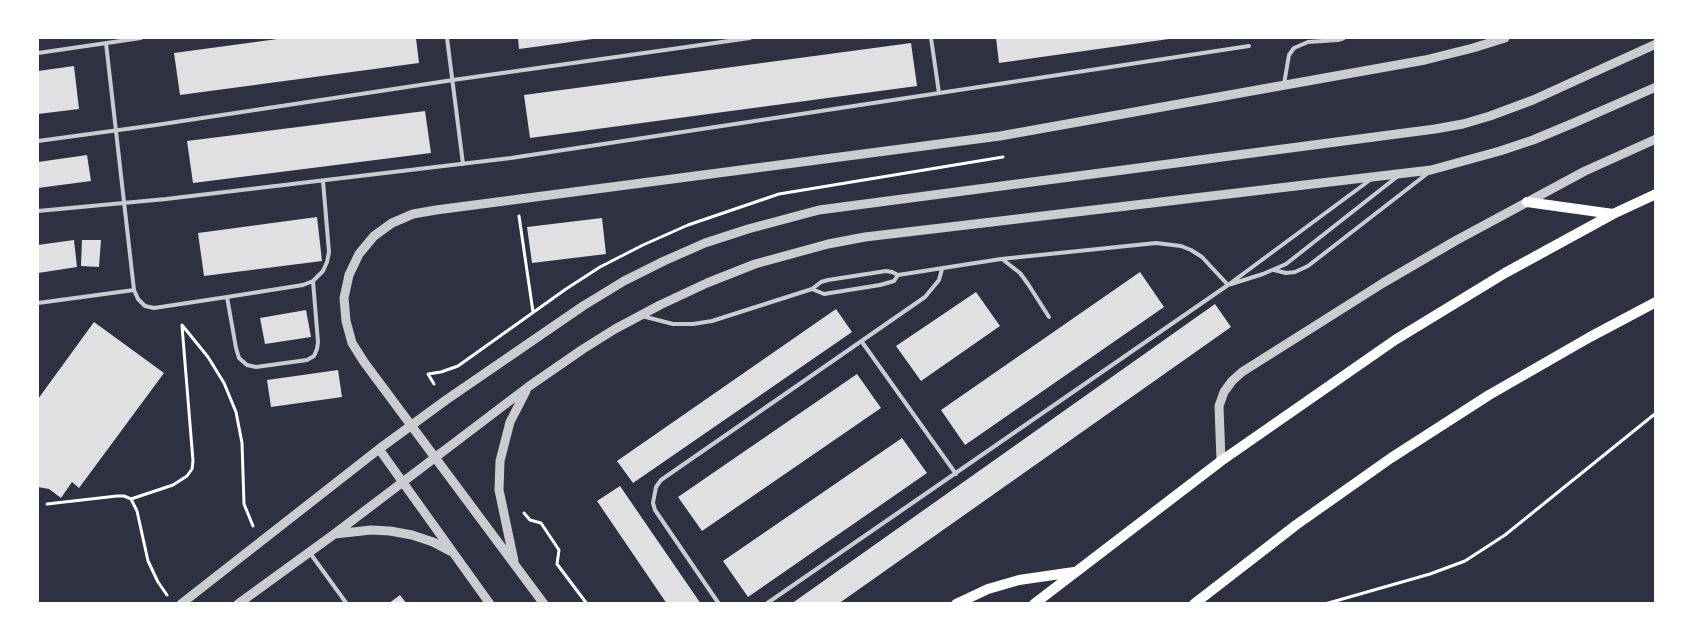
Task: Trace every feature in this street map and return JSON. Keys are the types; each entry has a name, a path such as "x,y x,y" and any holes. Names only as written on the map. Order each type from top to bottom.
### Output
{"main road":[{"path":"1034,604 1221,461 1395,340 1505,273 1613,214 1656,194"},
{"path":"1527,202 1613,214"},
{"path":"1194,604 1296,525 1391,458 1489,395 1590,337 1656,302"},
{"path":"956,604 988,589 1019,580 1076,572"}],"street":[{"path":"544,604 364,362 352,343 346,321 344,298 349,275 359,254 374,236 392,223 413,214 516,199 1000,136 1425,60 1474,48 1504,38"},
{"path":"181,604 262,539 412,425 583,306 624,281 689,250 748,229 819,210 1415,132 1463,124 1533,100 1656,44"},
{"path":"238,604 310,552 528,387 584,349 640,316 691,290 739,270 791,253 865,238 1431,170 1533,140 1656,87"},
{"path":"1221,461 1219,406 1224,392 1232,381 1258,362 1383,283 1455,241 1585,172 1656,139"},
{"path":"514,564 499,490 500,461 510,422 528,387"},
{"path":"379,449 490,604"},
{"path":"333,534 371,530 390,531 412,535 433,542 452,553"}],"lane":[{"path":"38,52 141,38"},
{"path":"447,38 463,164"},
{"path":"38,141 750,38"},
{"path":"932,38 939,93"},
{"path":"1284,86 1289,55 1294,48 1308,42 1344,38"},
{"path":"106,43 134,290 138,299 145,306 154,308 303,285 313,281 327,262 329,252 323,181"},
{"path":"38,211 323,181 463,164 1249,46"},
{"path":"1274,270 1295,272 1308,266 1431,170"},
{"path":"1228,285 1274,270 1298,256 1400,174"},
{"path":"766,604 1228,285 1374,177"},
{"path":"640,316 673,324 693,324 812,290 821,282 828,280 886,271 898,275 1001,259 1156,243 1181,246 1191,250 1202,257 1228,285"},
{"path":"1001,259 1020,273 1049,317"},
{"path":"719,604 652,503 656,487 661,480 925,297 939,280 942,269"},
{"path":"812,290 824,294 880,285 894,281 898,275"},
{"path":"227,297 236,348 239,358 247,365 256,368 308,360 314,356 318,349 313,281"},
{"path":"38,302 134,290"},
{"path":"862,342 956,474"},
{"path":"310,552 346,604"}],"path":[{"path":"516,199 533,312"},
{"path":"131,499 173,485 187,476 192,468 182,325 208,357 224,383 236,412 242,443 244,504 251,523 262,539"},
{"path":"1325,604 1465,562 1504,535 1656,413"},
{"path":"47,504 117,496 131,499 137,511 148,562 158,582 168,596"},
{"path":"519,507 530,520 541,523 560,550 557,564 587,604"}],"building":[{"path":"285,38 416,38 419,63 180,95 174,53"},
{"path":"518,38 593,38 593,39 519,49"},
{"path":"996,38 1169,38 1169,39 999,63"},
{"path":"911,43 917,86 530,138 524,95"},
{"path":"74,66 79,109 38,114 38,71"},
{"path":"425,111 431,153 193,183 187,141"},
{"path":"87,155 91,181 38,188 38,162"},
{"path":"317,217 322,261 204,276 198,233"},
{"path":"602,218 606,254 532,263 527,227"},
{"path":"74,240 77,267 38,273 38,245"},
{"path":"82,240 101,240 99,267 81,266"},
{"path":"1140,272 1164,307 965,445 941,410"},
{"path":"976,292 1000,326 921,381 896,346"},
{"path":"1215,304 1231,327 838,604 791,604"},
{"path":"836,309 852,332 633,483 617,461"},
{"path":"306,310 311,337 265,344 260,318"},
{"path":"94,322 164,373 79,488 72,482 61,498 49,489 38,487 38,399"},
{"path":"338,370 342,397 271,407 267,380"},
{"path":"857,374 881,408 702,531 678,497"},
{"path":"902,438 927,473 748,597 723,561"},
{"path":"620,486 701,604 667,604 597,501"},
{"path":"400,595 407,604 388,604"}]}
